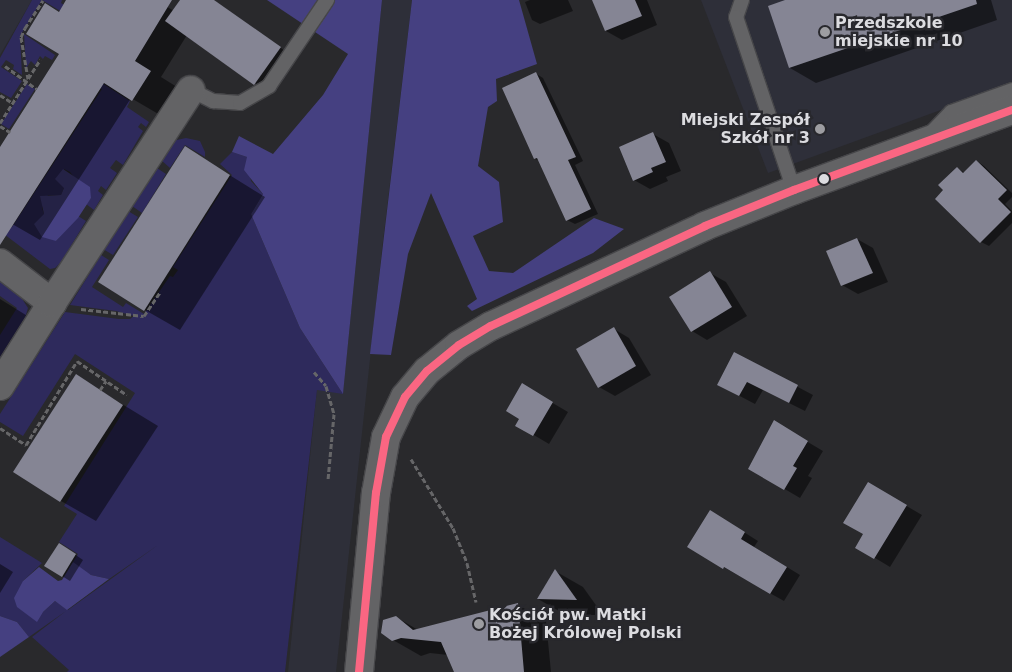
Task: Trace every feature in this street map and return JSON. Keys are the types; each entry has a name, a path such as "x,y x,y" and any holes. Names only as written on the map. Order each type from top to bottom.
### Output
{"street":[{"path":"0,386 62,305 190,90"},
{"path":"359,672 376,493 386,437 405,397 426,371 459,345 491,326 638,255 794,190 1012,110"},
{"path":"0,263 62,305"}],"lane":[{"path":"190,90 213,101 240,103 268,86 327,0"},
{"path":"742,0 736,17 794,190"},
{"path":"921,143 951,112 1012,90"}],"path":[{"path":"27,80 22,37 25,28 44,0"},
{"path":"10,132 0,124 40,60"},
{"path":"5,66 37,89"},
{"path":"0,94 13,103"},
{"path":"62,305 144,316 161,291"},
{"path":"0,428 28,446 77,362 127,395"},
{"path":"314,372 326,386 334,414 328,480"},
{"path":"100,390 106,381"},
{"path":"408,455 453,528 467,563 476,602"}],"shaded area":[{"path":"0,0 32,0 0,55"},
{"path":"32,0 42,0 20,36 22,75 13,69 14,65 6,60 1,67 22,81 11,98 0,92 0,58"},
{"path":"42,0 62,0 61,3 80,15 77,21"},
{"path":"267,0 382,0 343,394 300,328 251,214 263,194 244,170 247,157 232,152 239,136 273,154 323,95 348,54"},
{"path":"382,0 412,0 382,249 336,672 288,672 317,389 343,393"},
{"path":"412,0 519,0 537,64 496,79 497,101 488,107 478,166 499,182 503,222 473,236 489,271 513,273 594,218 624,229 593,253 472,311 467,306 477,299 431,193 408,254 391,355 370,354"},
{"name":"Miejski Zespół Szkół nr 3","path":"701,0 1012,0 1012,84 768,173"},
{"path":"24,34 55,55 52,60 45,56 43,59 40,56 35,65 31,61 26,68"},
{"path":"94,78 130,101 127,107 149,122 146,127 141,123 138,127 143,131 123,165 116,160 110,168 117,173 106,190 101,186 98,191 103,195 94,210 86,204 91,198 70,172 64,169 64,188 61,195 48,195 42,208 56,241 78,216 86,221 61,262 55,268 50,269 0,231 0,220 12,227 102,89 91,82"},
{"path":"27,84 35,89 9,129 1,124"},
{"path":"186,138 200,141 205,157 185,145 170,168 161,160 172,141"},
{"path":"232,152 247,157 251,181 263,194 251,214 300,328 343,394 317,390 285,672 67,672 69,670 32,637 66,611 29,637 17,622 0,616 0,537 42,563 23,581 43,612 55,601 68,610 158,545 109,579 91,575 75,566 73,562 78,554 59,542 77,514 64,506 135,393 75,354 23,436 0,422 0,414 65,312 119,319 130,319 134,316 116,311 70,305 101,255 109,260 92,287 123,307 126,303 144,314 170,276 173,277 178,270 173,267 232,175 220,164"},
{"path":"157,168 166,174 142,213 132,206"},
{"path":"63,169 90,187 91,198 78,218 56,241 42,237 34,224 44,214 40,196 61,195 64,188 55,179"},
{"path":"128,211 138,217 113,255 103,249"},
{"path":"0,278 17,291 28,308 25,318 0,357 0,335 17,308 0,296"},
{"path":"73,562 91,575 109,579 67,610 55,601 43,612 37,622 17,607 14,598 23,581 39,567 58,581 62,580"},
{"path":"0,616 17,622 29,637 0,657"}],"building":[{"path":"66,0 172,0 135,61 151,71 132,101 104,83 0,245 0,147 59,54 26,34 45,3 59,12"},
{"path":"180,0 214,0 281,47 254,85 165,21"},
{"path":"592,0 635,0 642,16 605,31"},
{"path":"785,0 976,0 977,4 789,68 768,6"},
{"path":"536,72 576,157 568,160 591,209 566,221 537,158 534,159 502,88"},
{"path":"653,132 666,162 651,168 653,172 633,181 619,147"},
{"path":"185,146 230,175 144,311 98,282"},
{"path":"976,160 1007,190 998,199 1011,212 980,243 935,199 943,190 938,185 957,167 963,173"},
{"path":"857,238 873,273 841,286 826,251"},
{"path":"710,271 732,307 691,332 669,297"},
{"path":"614,327 636,366 598,388 576,349"},
{"path":"734,352 798,385 789,403 747,382 739,396 717,385"},
{"path":"76,374 123,405 60,502 13,472"},
{"path":"522,383 553,402 533,436 515,426 519,419 506,411"},
{"path":"774,420 808,441 793,466 797,468 784,490 748,469"},
{"path":"868,482 907,505 874,559 855,548 863,534 843,523"},
{"path":"710,510 745,532 741,539 787,567 770,594 687,547"},
{"path":"59,543 76,554 62,577 44,566"},
{"path":"555,569 577,600 537,599"},
{"name":"Kościół pw. Matki Bożej Królowej Polski","path":"518,603 524,672 454,672 441,642 401,638 392,641 381,633 383,620 396,616 413,630"}],"transit line":[{"path":"359,672 376,493 386,437 405,397 427,371 459,345 491,326 705,226 794,190 1012,110"}],"place":[{"name":"Przedszkole miejskie nr 10","path":"825,32"},
{"name":"Miejski Zespół Szkół nr 3","path":"820,129"},
{"name":"Kościół pw. Matki Bożej Królowej Polski","path":"479,624"}]}
